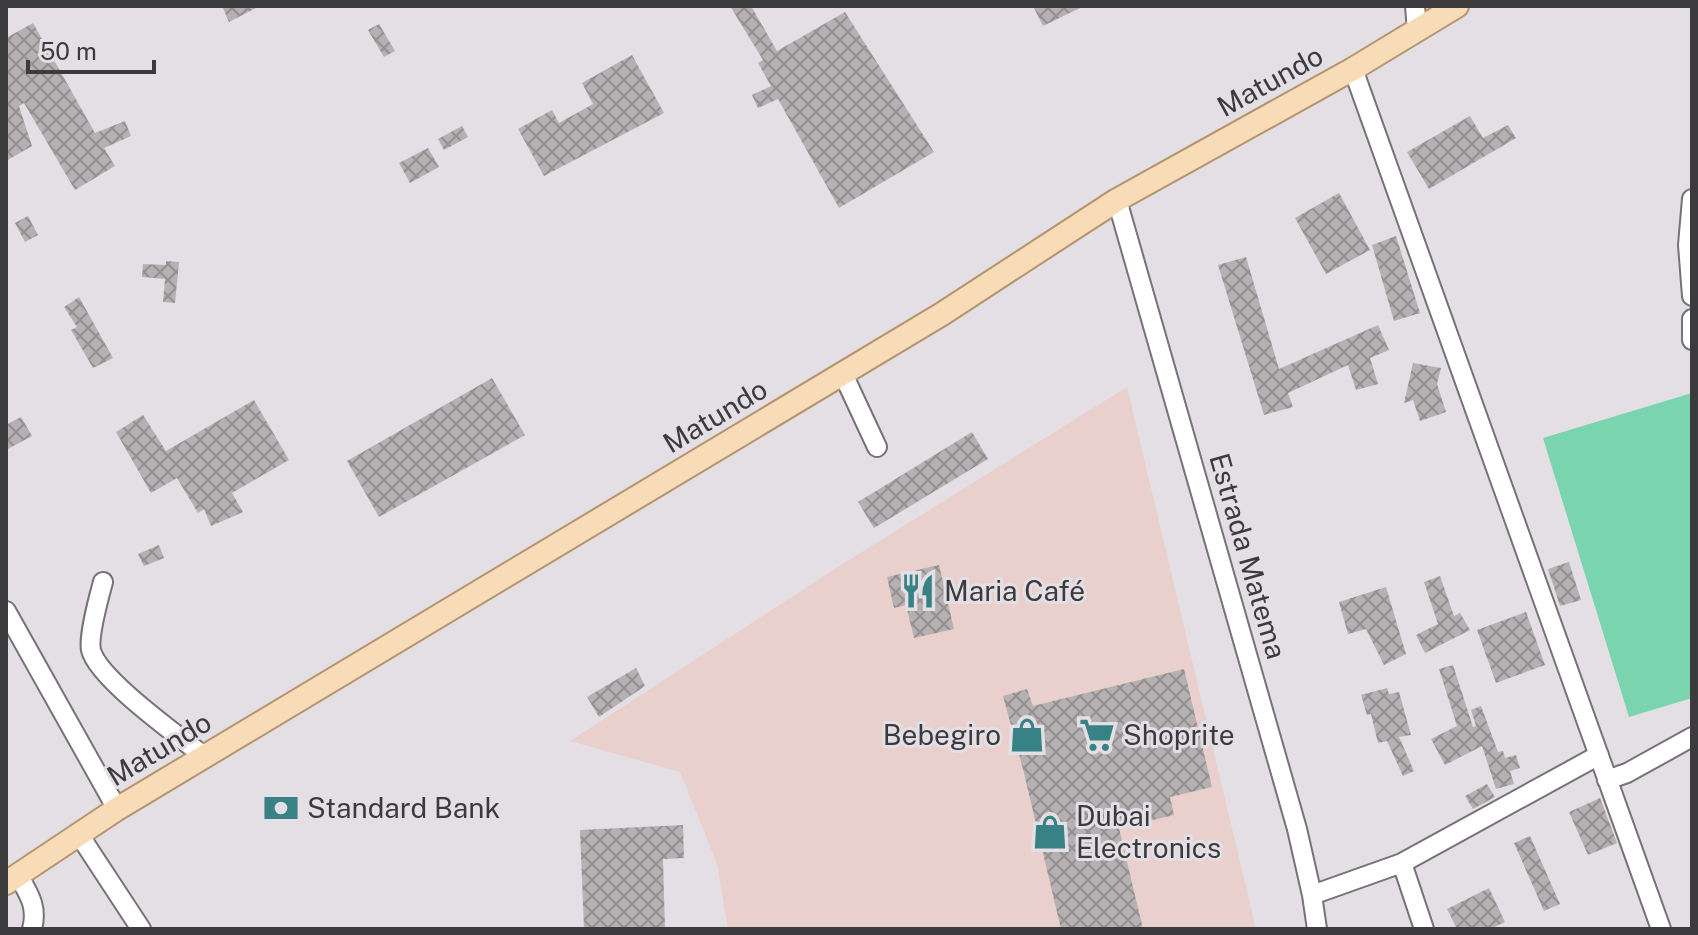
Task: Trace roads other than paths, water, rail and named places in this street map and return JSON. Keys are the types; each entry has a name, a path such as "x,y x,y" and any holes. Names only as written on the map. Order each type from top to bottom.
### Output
{"main road":[{"name":"Matundo","path":"12,879 117,809 942,314 1117,200 1353,69 1457,6"}],"street":[{"path":"1415,6 1417,31"},
{"path":"1353,69 1661,929"},
{"path":"1692,199 1688,245 1692,296"},
{"name":"Estrada Matema","path":"1117,200 1297,829 1317,929"},
{"path":"1692,319 1692,340"},
{"path":"843,374 877,447"},
{"path":"103,582 91,650 110,681 205,757"},
{"path":"6,611 117,809"},
{"path":"1607,780 1627,773 1692,737"},
{"path":"1312,895 1402,863 1599,755"},
{"path":"78,833 141,929"},
{"path":"1402,863 1424,929"},
{"path":"12,879 34,903 32,929"}],"place":[{"name":"Maria Café","path":"918,591"},
{"name":"Bebegiro","path":"1027,735"},
{"name":"Shoprite","path":"1097,735"},
{"name":"Standard Bank","path":"281,808"},
{"name":"Dubai Electronics","path":"1050,832"}]}
